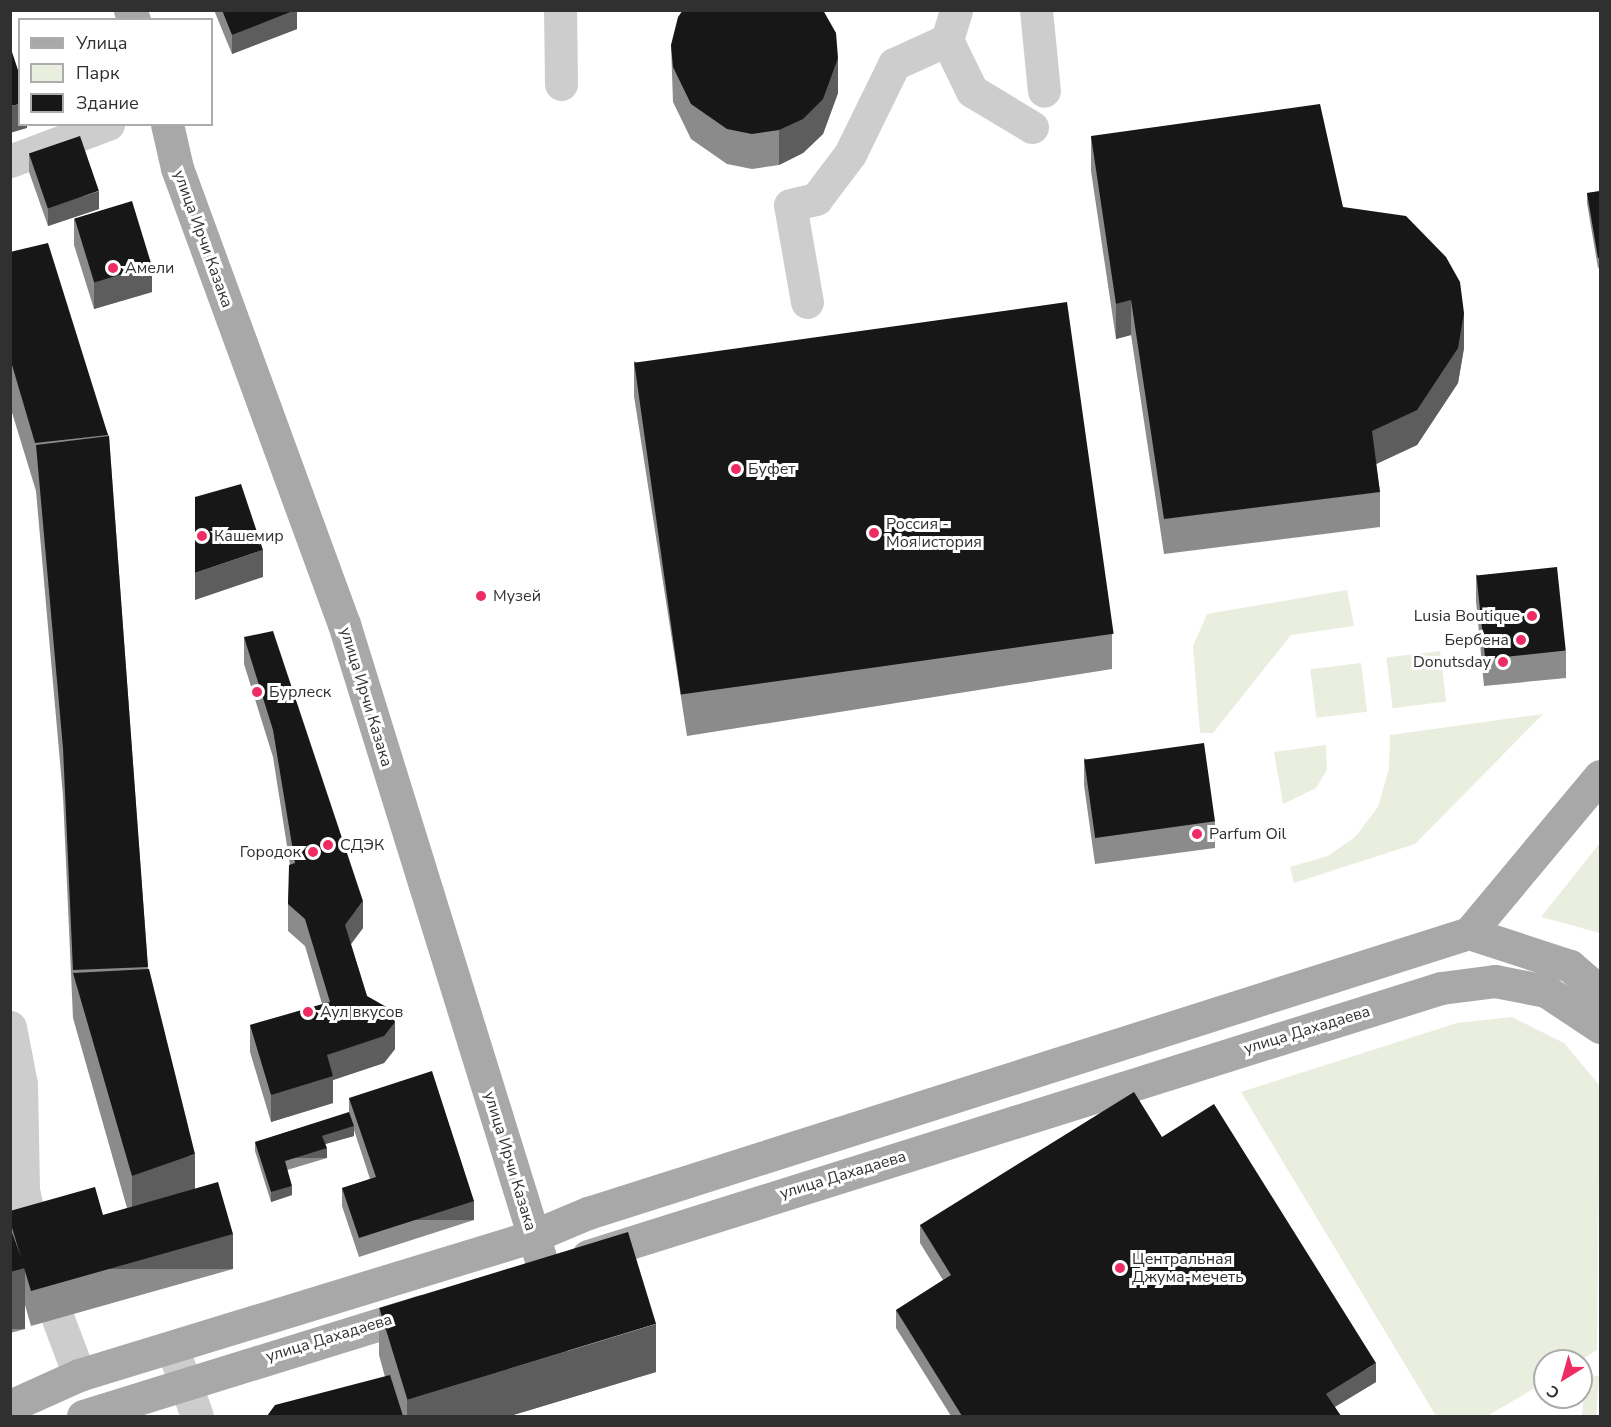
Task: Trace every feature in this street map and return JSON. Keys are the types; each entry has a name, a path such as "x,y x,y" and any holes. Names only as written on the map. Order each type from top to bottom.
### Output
{"main road":[{"name":"улица Ирчи Казака","path":"167,126 177,168 344,624 546,1276"},
{"path":"10,1406 80,1375 533,1236 588,1213 1469,933 1600,776"},
{"path":"1469,933 1570,966 1600,992"},
{"name":"улица Дахадаева","path":"513,1285 546,1276 600,1251 1441,988 1495,981 1546,991 1600,1027"},
{"name":"улица Дахадаева","path":"83,1416 183,1383 458,1300"}],"street":[{"path":"560,10 561,84"},
{"path":"1036,10 1044,91"},
{"path":"807,302 790,205 816,199 840,169 894,64 952,25 972,91 1032,127"},
{"path":"10,161 103,126"},
{"path":"10,1027 21,1084 23,1190 34,1239"},
{"path":"58,1318 80,1375"},
{"path":"172,1347 183,1383 197,1416"}],"green space":[{"path":"1347,590 1354,626 1291,635 1213,733 1200,733 1193,646 1207,614"},
{"path":"1440,651 1446,702 1393,708 1386,658"},
{"path":"1361,663 1367,712 1316,718 1310,669"},
{"path":"1543,714 1415,844 1294,883 1290,867 1328,856 1355,837 1378,807 1389,768 1390,735"},
{"path":"1326,745 1327,770 1316,788 1283,804 1274,752"},
{"path":"1600,843 1600,933 1541,917"},
{"path":"1512,1017 1564,1043 1600,1086 1597,1350 1593,1352 1593,1349 1533,1349 1533,1389 1487,1416 1436,1416 1241,1092 1457,1023"},
{"path":"1593,1376 1599,1376 1596,1416 1582,1416 1583,1409 1593,1409"}],"building":[{"path":"222,10 296,10 232,35"},
{"path":"683,10 823,10 836,33 838,58 823,99 803,119 779,130 752,134 727,129 691,104 673,67 671,45 678,17"},
{"path":"10,46 18,70 18,104 10,106"},
{"path":"1320,104 1343,207 1406,216 1446,257 1460,282 1464,313 1458,348 1417,410 1372,431 1380,492 1164,519 1131,300 1116,304 1091,136"},
{"path":"80,136 99,191 48,208 29,154"},
{"path":"1600,191 1600,258 1598,258 1587,193"},
{"path":"132,201 152,265 94,283 75,219"},
{"path":"48,243 108,435 35,443 10,358 10,252"},
{"name":"Россия - Моя история","path":"1067,302 1114,634 681,695 634,363"},
{"path":"109,436 148,967 73,970 63,748 36,445"},
{"path":"241,484 263,550 195,573 195,497"},
{"name":"Бербена","path":"1557,567 1566,651 1485,659 1476,575"},
{"name":"Городок","path":"273,631 363,901 345,925 367,996 390,1009 395,1022 384,1036 327,1055 333,1076 271,1095 250,1025 330,1002 305,919 288,904 289,865 295,863 273,730 244,637"},
{"path":"1204,743 1215,821 1095,838 1084,760"},
{"path":"149,969 195,1154 132,1176 73,973"},
{"path":"432,1071 474,1201 359,1238 342,1188 376,1177 349,1098"},
{"name":"Центральная Джума-мечеть","path":"1134,1092 1162,1137 1214,1104 1376,1363 1326,1394 1341,1416 962,1416 896,1310 951,1275 920,1225"},
{"path":"349,1112 354,1126 322,1136 327,1148 285,1161 292,1186 271,1192 255,1142"},
{"path":"218,1182 233,1234 31,1291 10,1221 10,1211 95,1187 103,1215"},
{"path":"10,1227 25,1268 10,1272"},
{"path":"628,1232 656,1324 407,1400 379,1308"},
{"path":"390,1375 403,1416 267,1416 275,1405"}],"place":[{"name":"Амели","path":"113,268"},
{"name":"Буфет","path":"736,469"},
{"name":"Россия - Моя история","path":"874,533"},
{"name":"Кашемир","path":"202,536"},
{"name":"Музей","path":"481,596"},
{"name":"Lusia Boutique","path":"1532,616"},
{"name":"Бербена","path":"1521,640"},
{"name":"Donutsday","path":"1503,662"},
{"name":"Бурлеск","path":"257,692"},
{"name":"Parfum Oil","path":"1197,834"},
{"name":"СДЭК","path":"328,845"},
{"name":"Городок","path":"313,852"},
{"name":"Аул вкусов","path":"308,1012"},
{"name":"Центральная Джума-мечеть","path":"1120,1268"}]}
